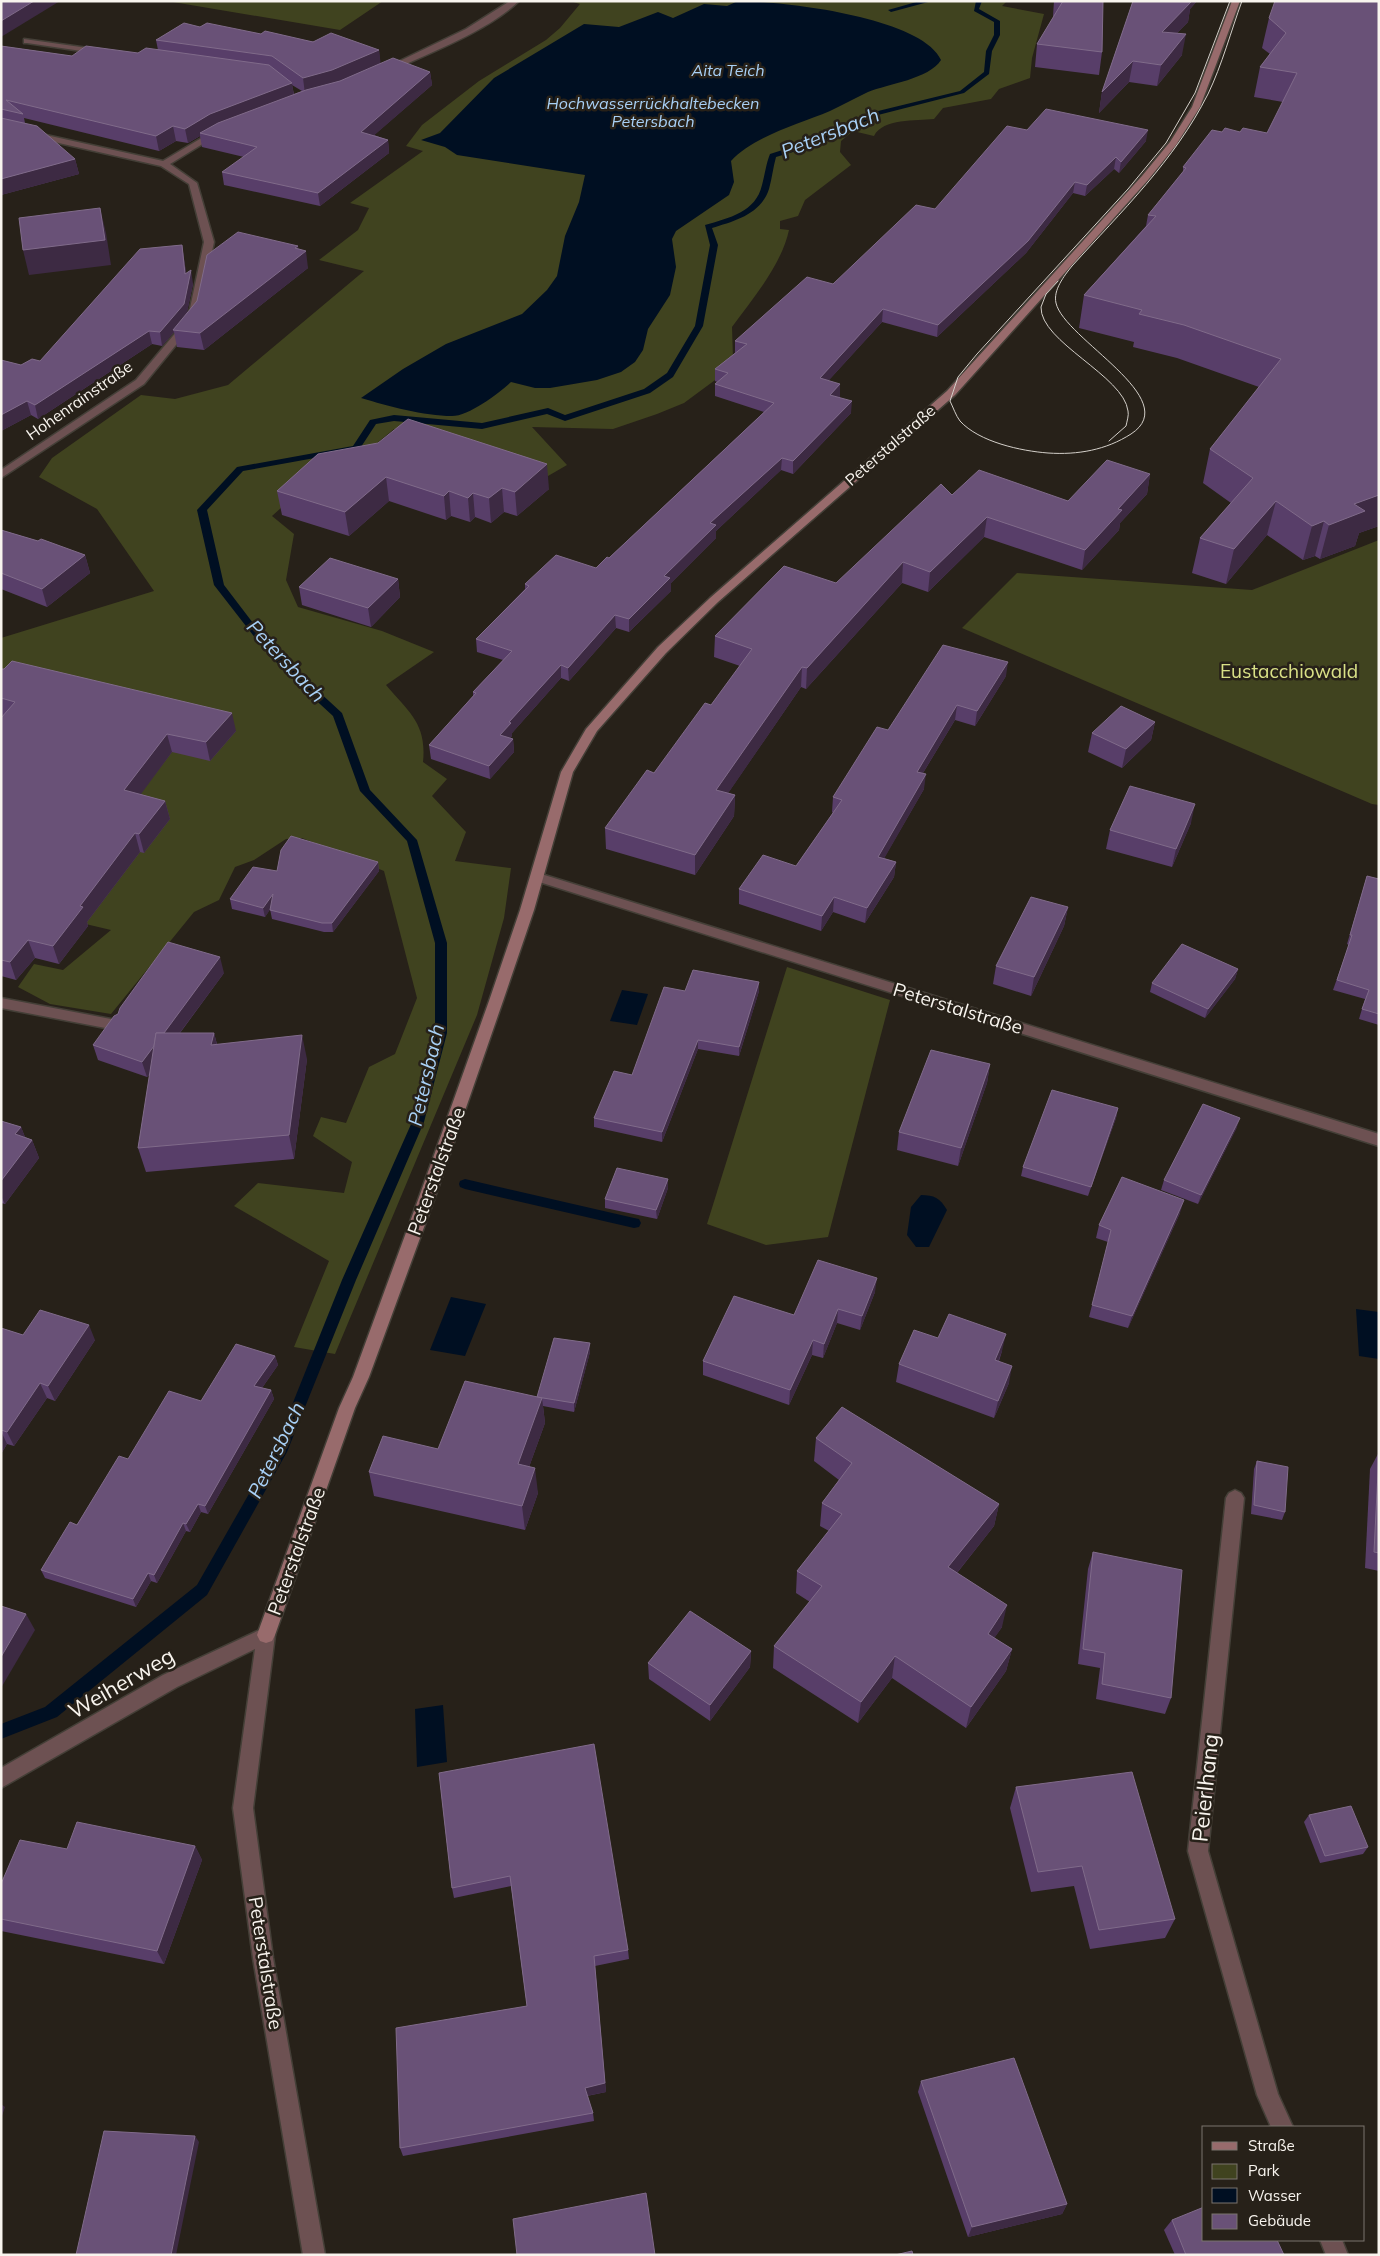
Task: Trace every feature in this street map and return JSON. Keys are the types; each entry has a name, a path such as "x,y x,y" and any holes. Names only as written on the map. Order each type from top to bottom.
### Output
{"street":[{"path":"372,75 424,53 501,11 515,1"},
{"name":"Peterstalstraße","path":"314,2255 263,1958 243,1808 266,1635 347,1408 361,1377 426,1200 538,877 567,772 592,729 662,650 714,600 951,393 1146,178 1173,143 1196,107 1236,1"},
{"path":"27,41 116,54"},
{"path":"1,127 164,164 225,129"},
{"name":"Hohenrainstraße","path":"1,475 140,382 193,318 209,242 193,183 164,164"},
{"name":"Peterstalstraße","path":"538,877 1379,1140"},
{"path":"1,1003 116,1025"},
{"name":"Peierlhang","path":"1235,1498 1198,1851 1268,2095 1282,2126"},
{"name":"Weiherweg","path":"1,1779 170,1681 266,1635"},
{"path":"1331,2241 1337,2255"}],"green space":[{"path":"167,1 383,1 340,30"},
{"path":"570,1 1007,1 1002,6 1044,14 1032,58 1030,78 999,89 991,99 943,108 934,119 892,123 878,130 874,136 853,131 841,141 840,152 851,165 805,200 798,216 780,221 780,229 789,230 785,243 773,269 732,327 733,358 730,369 684,403 613,429 532,427 567,465 548,476 439,436 394,429 354,462 312,480 272,516 294,534 286,580 298,607 382,631 434,652 386,685 415,719 422,738 424,749 423,762 447,779 432,796 466,832 455,861 511,868 504,918 477,1015 335,1354 294,1347 329,1261 234,1206 258,1183 344,1193 352,1162 313,1136 321,1117 346,1123 369,1067 395,1054 417,998 384,871 302,838 286,839 254,860 235,867 219,900 194,912 111,1014 50,1004 18,987 34,964 63,970 111,930 1,904 1,638 154,591 97,509 39,477 52,458 141,395 175,399 228,385 364,271 319,260 358,230 369,208 350,203 423,151 406,146 422,125 479,81 546,40 560,28 580,4"},
{"name":"Eustacchiowald","path":"1379,540 1379,805 1372,804 962,628 1017,573 1252,590"},
{"path":"787,967 890,1000 828,1237 766,1245 707,1224"}],"water":[{"name":"Hochwasserrückhaltebecken Petersbach","path":"738,1 816,8 880,22 907,33 929,45 941,60 935,67 918,76 868,92 830,111 764,138 752,144 731,161 734,182 729,195 676,231 672,239 676,267 670,295 648,329 643,350 635,362 621,372 597,380 550,388 535,388 511,382 492,398 475,408 452,416 418,412 361,398 403,369 446,344 522,314 547,290 557,276 565,236 579,202 585,175 457,155 445,147 421,140 440,133 494,78 584,24 619,27 658,12 673,18 704,4 727,6"},
{"path":"622,990 648,994 637,1025 610,1021"},
{"path":"921,1195 936,1198 947,1210 929,1247 916,1247 907,1235 911,1207"},
{"path":"451,1297 486,1304 465,1356 430,1350"},
{"path":"1356,1309 1379,1312 1379,1359 1359,1356"},
{"path":"443,1705 447,1762 417,1767 415,1709"}],"building":[{"path":"1,1 34,1 1,21"},
{"path":"1063,1 1103,1 1102,52 1037,44"},
{"path":"1133,1 1191,2 1162,32 1186,34 1161,65 1133,61 1102,92"},
{"path":"1275,1 1379,1 1379,495 1354,504 1365,511 1329,525 1324,521 1312,526 1276,501 1234,549 1200,538 1253,478 1210,449 1281,359 1184,325 1139,314 1142,310 1084,295 1156,216 1148,215 1186,168 1183,167 1212,130 1222,132 1225,128 1240,132 1243,128 1267,133 1297,73 1260,67 1286,33 1269,18"},
{"path":"184,23 200,27 207,23 261,34 265,31 313,42 331,33 379,50 332,70 303,78 272,56 156,40"},
{"path":"1,46 72,56 86,46 138,53 146,48 269,65 292,83 210,114 185,129 173,126 156,136 6,100 23,114 1,109"},
{"path":"393,58 430,72 361,132 388,140 318,193 222,172 257,147 200,133 218,123 306,90 340,81"},
{"path":"1046,109 1148,130 1121,162 1116,157 1087,185 1075,182 1028,241 938,325 883,309 820,378 840,384 830,395 852,401 793,461 782,458 710,523 716,525 664,576 670,578 629,619 615,615 568,668 561,665 509,722 511,723 500,735 513,739 489,766 429,745 476,693 473,692 512,651 476,639 529,586 525,584 556,555 596,568 607,557 609,558 774,403 715,384 728,373 715,369 747,344 735,341 807,277 833,284 916,205 935,209 1007,126 1027,130"},
{"path":"1,118 37,126 75,159 1,179"},
{"path":"100,208 105,240 23,250 19,218"},
{"path":"238,232 298,246 295,248 306,251 200,333 173,330 197,301 207,255"},
{"path":"182,245 185,274 191,270 184,304 160,332 149,331 35,405 27,401 1,415 1,360 21,365 32,359 40,361 140,249"},
{"path":"408,419 547,464 515,492 502,488 489,498 473,493 468,498 449,491 444,496 386,477 345,512 277,491 318,454 378,443"},
{"path":"1107,460 1150,474 1118,509 1122,510 1085,550 987,517 930,572 903,562 807,668 802,667 716,790 735,795 695,855 605,828 647,770 654,773 705,703 711,705 752,649 715,636 784,566 836,583 941,484 952,495 979,470 1068,501"},
{"path":"1,530 38,541 41,539 85,555 42,589 1,573"},
{"path":"330,558 398,579 368,608 299,587"},
{"path":"943,645 1008,662 977,711 957,705 917,772 926,774 878,857 896,862 867,908 834,897 822,916 739,889 763,855 796,866 842,800 833,797 877,727 888,730"},
{"path":"12,661 232,713 206,742 167,734 124,790 165,801 139,834 135,833 80,906 83,907 53,946 28,940 10,962 1,960 1,718 15,702 1,698 1,669 4,669"},
{"path":"1121,706 1155,722 1126,749 1092,733"},
{"path":"1130,786 1195,804 1176,849 1110,830"},
{"path":"291,836 378,862 332,923 322,923 270,910 273,894 263,908 230,899 253,867 277,871 281,850"},
{"path":"1367,876 1379,879 1379,1014 1362,1009 1369,990 1337,980 1352,935 1350,935"},
{"path":"1031,897 1068,907 1034,977 996,966"},
{"path":"168,942 220,957 164,1033 156,1033 154,1046 142,1062 93,1045 114,1016 118,1014 120,1008"},
{"path":"1182,944 1238,969 1208,1009 1152,983"},
{"path":"693,970 759,982 739,1047 698,1040 662,1132 594,1118 614,1071 632,1075 664,987 685,991"},
{"path":"156,1033 214,1033 211,1045 302,1035 289,1135 138,1148"},
{"path":"931,1050 990,1064 961,1148 899,1132"},
{"path":"1052,1090 1118,1108 1091,1187 1023,1167"},
{"path":"1203,1104 1240,1118 1201,1195 1164,1180"},
{"path":"1,1121 21,1127 15,1134 32,1140 1,1181"},
{"path":"617,1168 668,1179 656,1210 605,1199"},
{"path":"1122,1177 1184,1200 1132,1316 1092,1305 1111,1230 1099,1225"},
{"path":"818,1260 877,1278 862,1316 838,1309 824,1344 813,1340 790,1390 703,1361 734,1296 794,1315"},
{"path":"40,1310 89,1325 48,1386 40,1383 7,1432 1,1430 1,1328 23,1335"},
{"path":"949,1314 1006,1334 995,1360 1012,1366 998,1401 899,1364 914,1330 938,1338"},
{"path":"554,1338 590,1343 574,1403 537,1397"},
{"path":"236,1344 275,1356 254,1386 271,1390 205,1506 198,1504 186,1524 183,1523 154,1575 148,1573 133,1599 41,1570 70,1522 77,1525 119,1456 128,1459 169,1391 201,1401"},
{"path":"465,1381 542,1398 518,1464 535,1468 522,1506 369,1472 383,1436 438,1449"},
{"path":"842,1407 999,1504 948,1567 1007,1605 988,1634 1012,1649 971,1707 895,1656 861,1702 774,1646 822,1586 797,1571 842,1514 822,1503 852,1463 816,1438"},
{"path":"1379,1452 1379,1553 1374,1552"},
{"path":"1257,1461 1288,1467 1285,1512 1254,1505"},
{"path":"1093,1552 1182,1570 1171,1698 1102,1684 1105,1653 1083,1649"},
{"path":"1,1606 26,1614 1,1657"},
{"path":"690,1611 751,1651 710,1705 648,1663"},
{"path":"594,1744 628,1950 594,1956 605,2083 585,2088 593,2113 400,2148 396,2028 527,2006 510,1876 452,1888 439,1773"},
{"path":"1132,1772 1175,1919 1099,1930 1082,1866 1038,1872 1016,1787"},
{"path":"1351,1806 1368,1847 1325,1856 1309,1815"},
{"path":"77,1822 195,1846 157,1951 1,1919 1,1884 20,1840 67,1849"},
{"path":"1014,2058 1067,2204 972,2227 921,2081"},
{"path":"104,2131 195,2136 171,2255 76,2255"},
{"path":"646,2193 655,2255 517,2255 513,2219"},
{"path":"1202,2208 1202,2241 1277,2241 1284,2255 1186,2255 1172,2220"},
{"path":"912,2251 913,2255 895,2255"}],"waterway":[{"path":"891,10 929,1"},
{"name":"Petersbach","path":"1,1732 51,1712 202,1590 280,1452 349,1280 418,1122 441,1033 441,943 412,840 365,791 338,715 288,669 259,637 219,585 202,510 240,469 356,448 373,422 394,418 482,426 548,411 565,418 647,391 670,375 699,326 714,245 708,227 740,216 759,201 765,190 773,156 820,141 876,113 962,92 987,73 989,51 997,35 997,21 976,10 979,1"},
{"path":"465,1184 634,1223"}],"tram line":[{"path":"1230,1 1195,93 1166,143 1128,189 958,377 950,401 960,421 978,435 1013,448 1048,453 1070,453 1102,448 1112,444 1131,434 1144,420 1143,404 1133,387 1064,318 1056,303 1056,293 1060,283 1072,266 1146,184 1180,141 1195,118 1218,71 1242,1"},
{"path":"1058,281 1046,294 1041,307 1044,320 1067,346 1113,385 1123,398 1128,411 1126,426 1109,441"}],"water label":[{"name":"Aita Teich","path":"728,70"}]}
